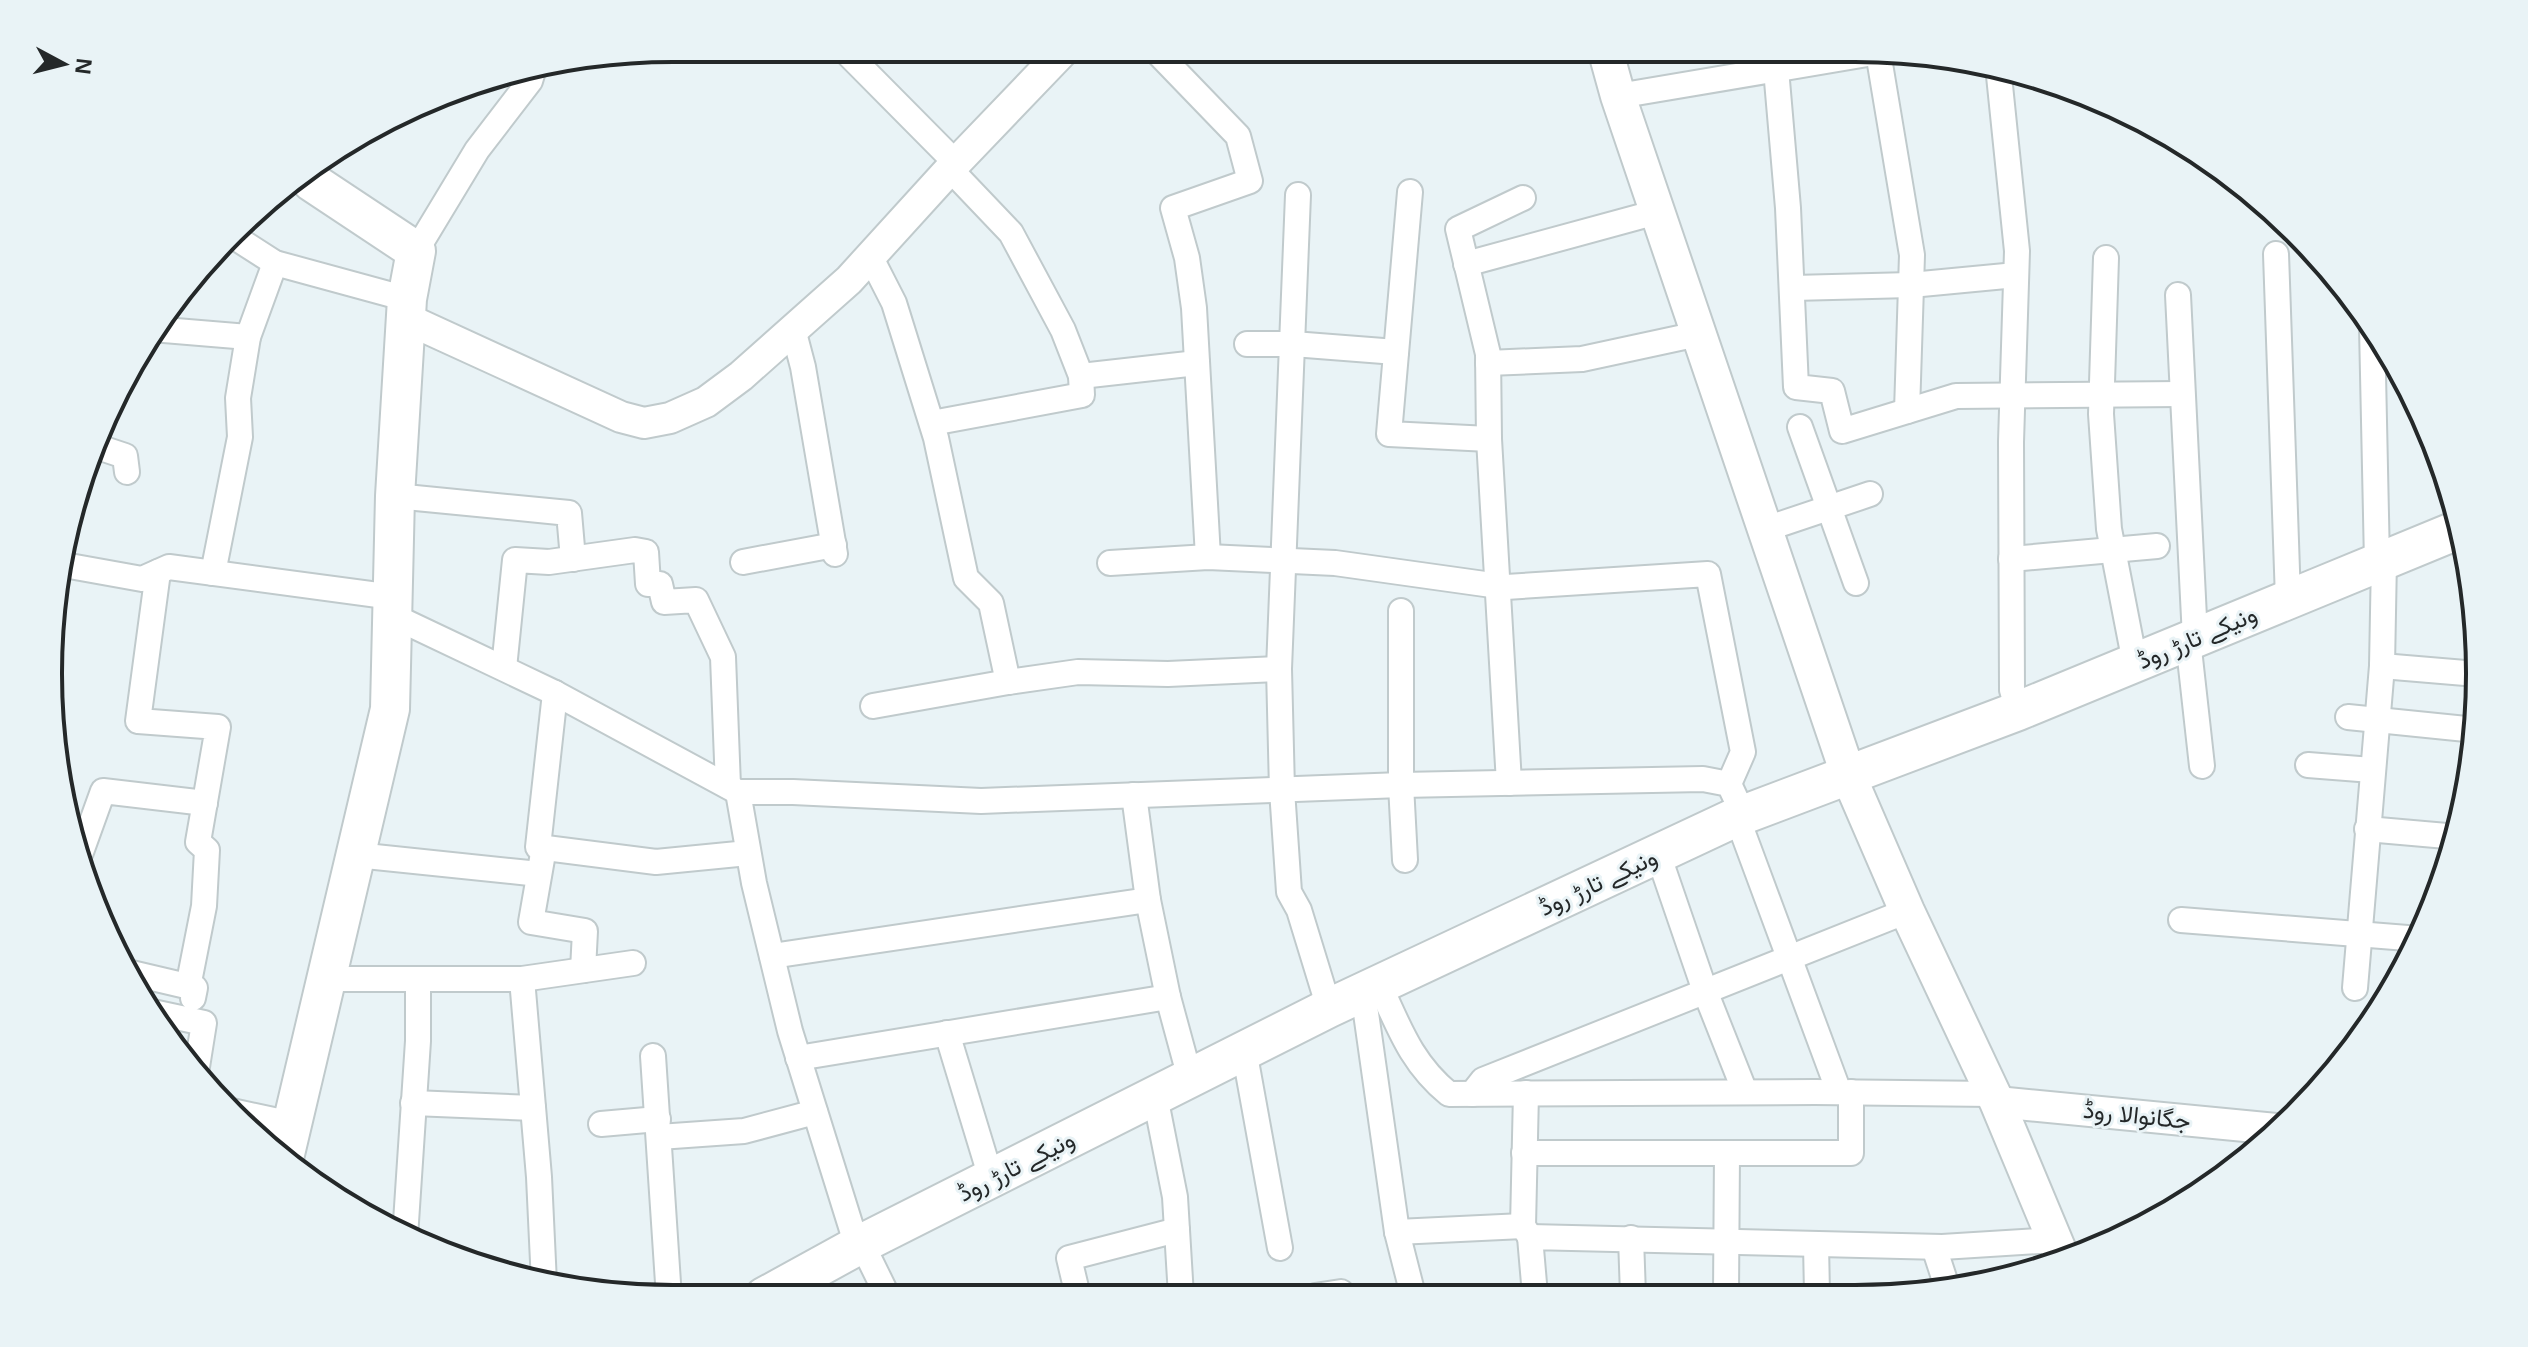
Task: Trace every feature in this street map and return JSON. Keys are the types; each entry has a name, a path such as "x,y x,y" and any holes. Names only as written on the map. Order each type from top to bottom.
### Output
{"main road":[{"path":"1609,62 1763,530 1849,777 1907,911 1995,1098 2059,1250"},
{"path":"288,1139 390,709 395,496 407,309 416,251 311,181"},
{"name":"ونیکے تارڑ روڈ","path":"786,1285 1244,1050 1658,854 1736,805 1849,777 2018,711 2449,533"}],"street":[{"path":"855,62 1011,233 1063,330 1081,376 1082,395 932,423"},
{"path":"241,241 275,263 407,309 621,417 644,423 670,418 706,402 741,376 849,280 1053,62"},
{"path":"1167,62 1238,136 1250,181 1173,208 1187,258 1194,308 1208,557"},
{"path":"1618,96 1819,62"},
{"path":"1888,63 1912,255 1907,411"},
{"path":"1776,69 1793,288 1796,387 1832,391 1842,431 1956,396 2182,394"},
{"path":"416,251 477,150 531,79"},
{"path":"1999,80 2017,251 2011,559 2012,690 2018,711"},
{"path":"1410,192 1389,434 1489,439"},
{"path":"1298,195 1279,669 1282,790 1289,892 1299,910 1329,1008"},
{"path":"1509,783 1489,439 1488,354 1458,229 1523,198"},
{"path":"1466,264 1657,212"},
{"path":"2276,254 2288,599"},
{"path":"870,256 894,303 932,423 966,578 991,603 1008,682"},
{"path":"2106,258 2102,395 2109,529 2135,663"},
{"path":"213,573 240,437 238,398 248,337 275,263"},
{"path":"1793,288 1911,285 2016,275"},
{"path":"2178,295 2192,639 2202,766"},
{"path":"743,562 834,549 803,367 793,329"},
{"path":"168,330 248,337"},
{"path":"1488,363 1582,359 1698,334"},
{"path":"1247,344 1293,344 1396,352"},
{"path":"2355,988 2382,666 2373,350"},
{"path":"1081,376 1197,363"},
{"path":"1800,427 1856,583"},
{"path":"105,449 125,456 127,472"},
{"path":"1763,530 1870,494"},
{"path":"395,496 569,513 573,559"},
{"path":"2011,559 2157,546"},
{"path":"504,668 515,560 549,562 635,550 646,552 648,584 660,584 664,602 696,600 723,657 733,789 798,1058 860,1245 882,1285"},
{"path":"1110,563 1208,557 1335,563 1497,586 1708,574 1743,752 1736,805 1790,957 1845,1092 1851,1153 1524,1153"},
{"path":"72,566 142,579 169,567 393,607 733,789 981,801 1401,785 1703,779 1736,805"},
{"path":"158,572 138,721 218,727 198,842 207,850 204,906 188,987"},
{"path":"1401,611 1401,785 1405,860"},
{"path":"2382,666 2466,673"},
{"path":"873,706 1078,672 1168,674 1279,669"},
{"path":"555,693 538,847 656,862 748,853"},
{"path":"2348,717 2463,729"},
{"path":"2308,765 2372,770"},
{"path":"85,840 103,791 205,803"},
{"path":"1134,795 1148,900 1168,997 1190,1078"},
{"path":"2367,829 2444,836"},
{"path":"544,848 531,922 585,931 583,970"},
{"path":"1658,854 1705,991 1745,1092"},
{"path":"356,855 539,874"},
{"path":"772,956 1148,900"},
{"path":"1472,1094 1483,1080 1907,911"},
{"path":"2181,920 2406,938"},
{"path":"326,979 522,979 633,963"},
{"path":"142,976 195,988 188,1019"},
{"path":"522,979 543,1271"},
{"path":"406,1223 418,1041 418,980"},
{"path":"1371,988 1410,1052 1449,1094 1845,1092 1995,1098"},
{"path":"1371,988 1397,1232 1410,1285"},
{"path":"798,1058 1168,997"},
{"path":"166,1015 204,1023 198,1058"},
{"path":"947,1033 991,1178"},
{"path":"1244,1050 1280,1248"},
{"path":"653,1056 668,1285"},
{"path":"1526,1093 1526,1232 1534,1285"},
{"path":"1155,1096 1175,1197 1180,1285"},
{"name":"جگانوالا روڈ","path":"1995,1098 2264,1128"},
{"path":"413,1103 533,1108"},
{"path":"601,1124 744,1131 815,1112"},
{"path":"264,1128 288,1139"},
{"path":"1726,1285 1727,1153"},
{"path":"1075,1285 1069,1258 1177,1230"},
{"path":"1397,1232 1526,1232 1631,1238 2059,1250"},
{"path":"1631,1238 1633,1285"},
{"path":"1816,1244 1817,1285"},
{"path":"1934,1247 1944,1278"}]}
